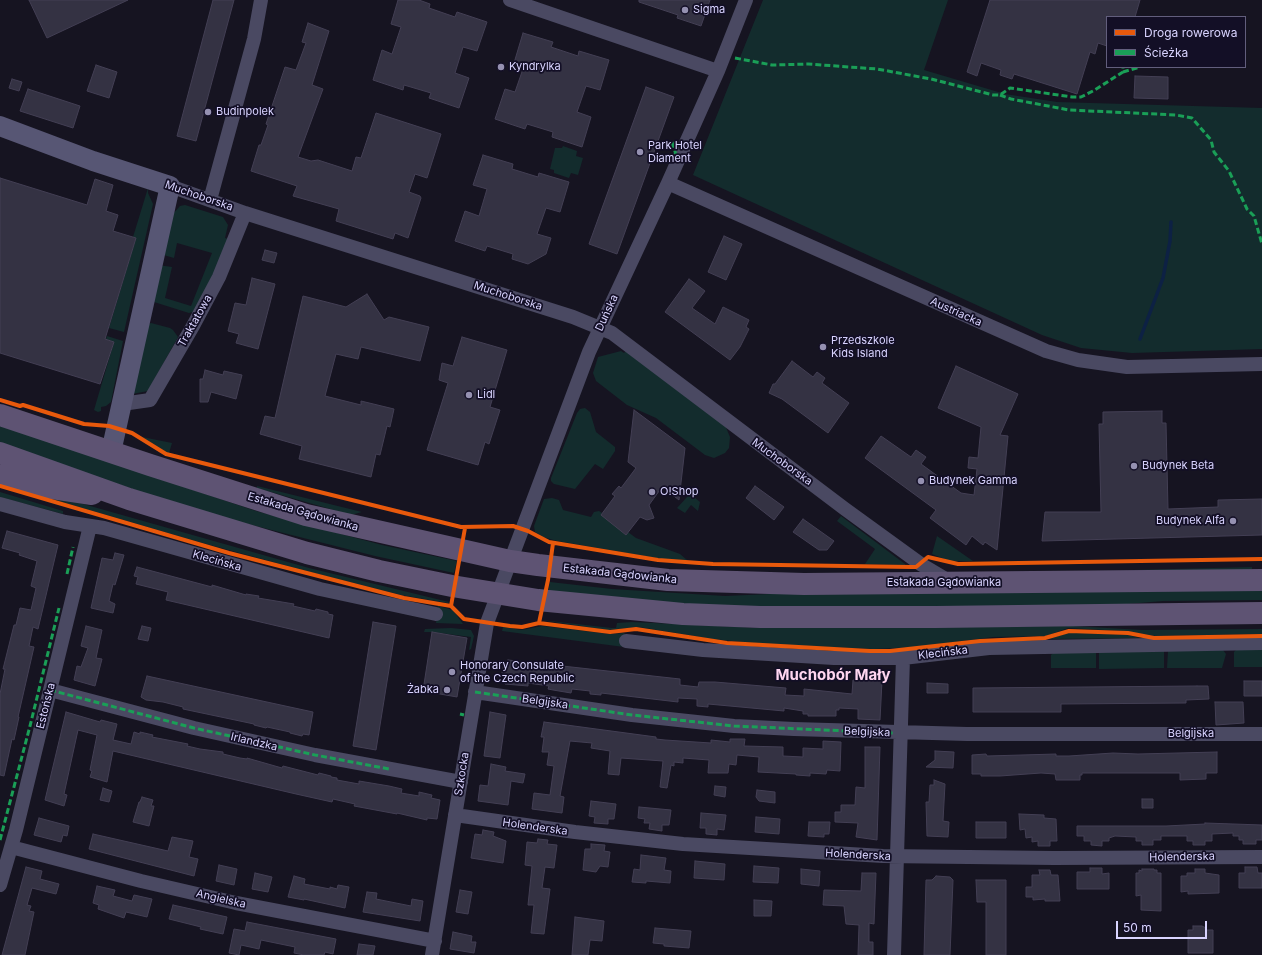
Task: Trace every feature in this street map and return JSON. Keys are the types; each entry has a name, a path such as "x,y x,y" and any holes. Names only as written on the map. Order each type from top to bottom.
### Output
{"main road":[{"name":"Muchoborska","path":"0,126 88,160 170,186"},
{"path":"111,452 170,186"},
{"name":"Estakada Gądowianka","path":"0,415 306,515 510,561 668,580 804,584 1262,580"},
{"path":"0,453 129,499 307,553 379,572 498,594 608,608 684,614 760,617 936,617 1262,613"},
{"path":"0,476 61,490 129,499"}],"street":[{"path":"210,200 254,38 261,0"},
{"path":"510,0 718,71"},
{"name":"Duńska","path":"498,594 600,328 668,183 718,71 746,0"},
{"name":"Austriacka","path":"668,183 1046,351 1078,360 1128,367 1262,364"},
{"name":"Muchoborska","path":"170,186 246,213 566,315 600,328 629,345 746,436 936,575 955,583"},
{"name":"Traktatowa","path":"122,404 150,400 193,326 219,277 246,213"},
{"name":"Klecińska","path":"0,504 65,522 111,530 320,590 436,614"},
{"name":"Estońska","path":"0,885 11,847 90,526"},
{"name":"Szkocka","path":"434,948 486,625 498,594"},
{"name":"Klecińska","path":"626,641 767,654 834,658 903,658 989,648 1262,643"},
{"path":"894,955 903,658"},
{"name":"Irlandzka","path":"50,690 194,728 315,755 461,782"},
{"name":"Belgijska","path":"475,692 632,715 734,726 901,733 1262,734"},
{"name":"Holenderska","path":"456,815 575,832 677,843 898,857 1262,857"},
{"name":"Angielska","path":"11,847 141,881 434,948"}],"green space":[{"path":"763,0 948,0 924,70 1005,94 1057,102 1262,108 1262,349 1132,353 1081,348 1042,335 693,175"},
{"path":"563,146 577,151 576,156 583,158 578,175 571,173 569,178 554,173 554,170 550,169 555,148 562,148"},
{"path":"148,188 148,193 153,204 124,332 109,328 136,238 133,237"},
{"path":"185,205 223,217 228,225 225,238 229,239 216,270 193,312 189,313 154,302 158,265 172,267 165,298 191,306 212,253 177,243 174,258 160,254 172,215 180,206"},
{"path":"151,323 170,328 178,337 148,391 132,394 147,325"},
{"path":"107,336 123,341 111,402 106,406 101,407 101,411 98,412 94,410 114,342 106,339"},
{"path":"621,351 624,353 626,351 725,425 730,437 729,448 725,453 714,458 705,455 656,418 627,405 596,381 593,373 598,357"},
{"path":"585,408 590,412 596,432 615,447 615,451 603,469 595,464 575,489 554,484 551,481 551,478 577,413 580,409"},
{"path":"0,425 256,511 382,545 457,561 454,573 375,556 204,513 0,445"},
{"path":"142,437 172,443 169,453 167,453"},
{"path":"0,484 55,496 309,568 449,602 401,595 310,572 199,542"},
{"path":"257,486 362,512 351,515 257,488"},
{"path":"0,492 63,511 63,514 0,497"},
{"path":"688,496 694,497 700,502 698,511 691,505 685,513 677,508"},
{"path":"552,498 559,500 563,510 591,517 594,512 599,511 602,513 601,515 626,535 628,532 636,538 680,554 687,560 662,559 557,541 543,537 535,532 534,526 544,499"},
{"path":"841,516 905,565 865,564 875,549 837,521"},
{"path":"937,536 973,561 949,561 932,554"},
{"path":"1252,567 1252,569 1238,572 1132,570"},
{"path":"550,582 612,589 725,596 815,592 1262,588 1262,600 1163,601 1092,607 770,610 548,594"},
{"path":"438,606 453,610 463,624 436,623"},
{"path":"541,620 612,628 616,628 617,623 632,622 760,628 1073,626 1142,630 1262,629 1262,634 1155,636 1123,631 1068,628 1046,636 993,637 918,647 873,649 762,644 713,639 639,627 607,630"},
{"path":"542,626 610,634 624,633 626,635 624,647 502,631 503,627 522,630"},
{"path":"451,628 471,630 474,636 471,649 469,650 471,637 424,632 425,629"},
{"path":"1069,632 1128,635 1140,638 1050,639"},
{"path":"1223,650 1226,654 1222,668 1167,668 1168,651"},
{"path":"1236,650 1262,650 1262,667 1234,667 1234,652"},
{"path":"1164,651 1164,668 1099,669 1099,652"},
{"path":"1096,652 1096,668 1051,668 1051,655 1053,653"}],"building":[{"path":"29,0 128,0 47,38"},
{"path":"213,0 234,0 196,141 177,136"},
{"path":"398,0 419,0 430,4 429,8 455,17 457,12 487,22 477,51 463,47 455,73 469,78 459,108 429,98 431,93 404,85 403,90 373,80 382,50 392,54 401,27 391,24"},
{"name":"Sigma","path":"639,0 710,0 701,26 677,18 678,15 639,2"},
{"path":"990,0 1140,0 1135,16 1106,16 1106,46 1098,43 1095,54 1090,52 1077,94 1014,74 1012,79 1000,75 1001,70 981,63 977,76 967,72"},
{"path":"308,23 329,31 312,85 323,89 298,157 311,161 318,160 352,171 356,157 361,158 376,113 441,134 427,178 415,174 409,192 420,196 421,198 408,238 395,233 393,239 336,221 339,209 293,196 297,186 251,171 259,145 261,145 268,125 266,124 285,67 296,70 306,43 302,42"},
{"path":"523,33 553,42 551,47 578,56 579,51 609,60 600,90 586,86 577,112 591,117 582,147 552,137 553,132 527,124 525,129 495,119 505,89 515,92 524,66 514,63"},
{"path":"96,65 117,72 109,98 87,91"},
{"path":"1135,76 1168,77 1168,99 1134,98"},
{"path":"12,79 22,82 19,91 9,88"},
{"path":"646,87 674,97 617,254 589,244"},
{"path":"28,89 80,106 73,128 20,111"},
{"path":"483,155 513,164 512,169 538,177 539,173 569,182 560,212 546,208 537,234 551,238 546,254 528,264 512,259 513,254 487,246 485,251 455,241 465,211 479,216 487,189 473,185"},
{"path":"0,178 87,205 95,179 113,185 106,211 118,215 113,231 136,238 105,339 114,342 100,384 0,353"},
{"path":"724,236 742,244 726,280 708,272"},
{"path":"265,250 277,253 274,263 262,260"},
{"path":"252,278 275,284 258,349 236,343 239,334 228,331 235,303 246,305"},
{"path":"689,279 705,291 692,308 715,324 723,307 749,320 746,327 749,329 740,347 730,360 665,312"},
{"path":"367,294 384,320 389,317 429,327 420,361 361,347 358,359 336,354 325,396 361,405 361,401 394,409 390,427 387,426 380,455 376,454 371,477 299,459 302,446 260,434 265,416 275,418 303,296 346,307"},
{"name":"Lidl","path":"462,337 507,350 490,407 500,410 489,444 485,442 478,465 427,450 448,383 439,380 442,363 453,366"},
{"path":"792,361 813,377 817,372 825,378 822,383 849,403 828,433 782,399 769,393 773,384 775,384"},
{"name":"Budynek Gamma","path":"956,366 1018,394 1000,435 1008,436 997,550 985,542 983,545 972,536 966,545 930,518 936,510 865,458 881,436 911,457 916,450 926,457 921,464 961,493 974,495 977,469 968,468 969,457 978,458 981,427 938,408"},
{"path":"205,370 223,375 224,371 242,375 236,399 211,392 208,402 200,402 200,379 203,379"},
{"path":"634,410 685,448 679,500 662,487 649,505 654,518 647,520 640,517 626,535 601,515 615,496 612,494 619,486 621,488 636,468 628,462"},
{"name":"Budynek Beta","path":"1162,411 1162,423 1166,423 1168,509 1218,507 1218,500 1262,499 1262,535 1042,541 1045,512 1101,512 1099,424 1103,424 1103,412"},
{"path":"755,486 784,507 774,520 746,498"},
{"path":"803,519 834,541 827,550 819,550 793,532"},
{"path":"7,531 58,545 38,629 33,627 29,646 34,647 14,740 12,739 4,776 0,775 0,694 5,669 3,669 14,625 16,625 20,608 31,610 36,588 31,586 37,561 19,555 20,553 2,548"},
{"path":"115,553 124,555 115,585 113,584 109,601 115,604 113,613 91,608 102,558 113,560"},
{"path":"137,567 212,587 212,585 246,595 259,596 258,598 294,604 293,606 315,611 316,609 328,612 328,614 333,615 329,638 166,600 168,592 136,584 138,577 134,576"},
{"path":"373,622 396,626 376,750 353,746"},
{"path":"86,626 102,630 96,658 102,659 95,686 74,680 77,666 81,667 88,648 81,646"},
{"path":"142,626 151,628 148,641 138,639"},
{"path":"432,632 467,638 457,697 423,691"},
{"path":"508,660 680,679 680,685 698,687 699,682 715,682 786,688 785,695 804,696 804,689 852,694 853,680 882,681 880,720 858,719 858,709 839,708 839,710 836,710 836,716 808,716 808,714 803,714 803,711 784,708 784,711 708,704 708,707 697,706 697,699 678,698 678,702 601,693 601,695 590,694 590,691 572,689 571,693 548,689 549,686 528,683 528,686 505,684 507,674 502,673 504,663 508,663"},
{"path":"147,676 313,712 309,735 303,734 302,736 290,732 183,709 183,707 163,702 146,700 141,697"},
{"path":"1244,681 1262,681 1262,696 1244,696"},
{"path":"927,683 948,684 948,693 927,693"},
{"path":"1208,686 1209,699 1186,700 1186,703 1061,704 1061,712 973,712 973,688"},
{"path":"1215,702 1243,702 1244,723 1216,725"},
{"path":"66,712 100,722 101,720 117,724 113,740 131,744 134,732 140,734 140,732 153,735 152,737 188,744 187,746 223,752 223,754 247,758 282,768 283,766 318,775 319,773 337,778 337,780 359,784 359,781 389,786 402,789 401,793 419,796 419,792 432,795 431,798 440,800 437,819 427,818 427,820 397,813 354,806 355,804 333,799 332,802 113,751 107,782 90,777 97,735 78,730 64,794 67,795 64,806 45,800"},
{"path":"490,712 506,715 500,758 484,756"},
{"path":"544,722 656,737 656,739 665,740 711,743 711,740 730,742 730,739 745,739 744,746 783,747 783,756 803,757 803,748 823,749 823,741 841,742 840,771 827,770 826,774 810,773 810,776 758,772 759,757 737,755 736,765 729,764 728,773 708,773 709,760 683,758 683,763 674,762 674,766 671,765 667,788 660,787 663,761 621,758 619,775 608,774 610,751 591,748 592,743 570,741 560,796 564,797 562,813 532,809 534,793 550,795 554,766 547,765 549,752 542,752 544,737 541,737"},
{"path":"865,747 880,747 877,840 856,837 858,823 835,822 835,812 841,812 841,805 855,805 856,787 865,788"},
{"path":"935,751 954,752 953,768 926,767 935,760"},
{"path":"1217,752 1217,773 1206,773 1206,779 1180,780 1180,773 1082,773 1082,775 1080,775 1080,780 1056,780 1055,774 1041,773 1000,776 981,776 981,774 972,774 972,755 1056,754 1056,756 1069,756 1113,753 1138,754"},
{"path":"491,764 506,767 505,771 525,774 523,783 511,781 508,805 478,801 480,785 488,786"},
{"path":"934,780 945,784 943,821 949,822 948,837 927,836 926,802 929,802 930,785 934,785"},
{"path":"715,786 726,787 725,797 714,795"},
{"path":"103,788 112,791 109,802 100,800"},
{"path":"757,790 775,792 775,803 759,801 756,797"},
{"path":"142,797 153,800 151,806 154,806 149,826 133,822"},
{"path":"1142,799 1153,799 1153,808 1142,808"},
{"path":"591,801 616,804 614,819 608,819 608,824 594,823 595,817 589,816"},
{"path":"639,807 671,810 669,825 662,825 662,831 649,829 650,823 644,823 645,819 638,818"},
{"path":"701,813 726,815 724,830 717,829 717,835 706,834 706,828 700,828"},
{"path":"1019,814 1044,815 1044,818 1056,819 1057,841 1050,841 1050,846 1038,846 1038,841 1032,842 1032,837 1026,838 1025,829 1020,830"},
{"path":"756,817 780,819 779,834 755,832"},
{"path":"39,818 69,826 67,836 63,835 61,842 34,835"},
{"path":"809,822 830,822 829,834 824,834 824,837 808,836"},
{"path":"976,822 1006,822 1006,838 976,838"},
{"path":"1205,823 1262,825 1262,840 1256,840 1256,844 1243,844 1243,840 1239,840 1239,836 1233,836 1233,833 1212,834 1212,841 1205,841 1205,845 1193,845 1193,841 1187,841 1187,836 1161,836 1161,840 1153,840 1153,845 1142,845 1142,841 1136,841 1136,837 1115,836 1109,838 1109,841 1102,841 1102,846 1091,845 1091,841 1084,841 1084,836 1077,836 1077,826 1166,826"},
{"path":"483,830 494,832 493,836 506,841 503,863 471,858 475,834 482,835"},
{"path":"93,834 168,851 172,837 193,841 189,857 198,859 194,876 89,849"},
{"path":"538,839 548,840 547,844 557,845 554,868 545,867 542,888 550,889 544,934 531,933 534,905 528,905 532,866 525,865 527,842 537,843"},
{"path":"591,844 605,845 604,851 610,852 608,867 600,866 596,872 583,870 585,849 591,849"},
{"path":"641,855 666,858 664,870 671,871 670,883 646,881 646,883 632,882 634,869 640,870"},
{"path":"695,861 725,864 724,880 694,878"},
{"path":"219,865 237,869 234,885 216,881"},
{"path":"754,866 779,868 778,883 753,882"},
{"path":"26,867 42,871 40,879 59,884 56,894 32,888 27,905 31,906 29,911 34,912 25,955 2,955"},
{"path":"1245,867 1257,867 1258,873 1262,873 1262,888 1239,888 1239,873 1245,873"},
{"path":"1090,868 1102,868 1102,874 1109,873 1109,889 1077,889 1077,872 1090,872"},
{"path":"801,869 820,871 819,886 801,884"},
{"path":"1142,869 1154,869 1157,870 1157,873 1161,873 1161,911 1141,910 1141,895 1136,896 1136,873 1139,873 1139,870 1142,871"},
{"path":"1195,869 1205,869 1205,873 1219,875 1219,893 1188,894 1188,891 1181,892 1181,876 1187,876 1187,873 1195,873"},
{"path":"1039,870 1050,870 1051,875 1058,875 1060,901 1045,901 1045,899 1033,900 1033,897 1026,897 1026,887 1032,887 1032,875 1040,875"},
{"path":"255,873 272,877 268,892 252,889"},
{"path":"862,873 876,873 874,924 869,923 869,942 873,942 873,955 858,955 859,925 846,924 844,906 823,905 824,890 861,891"},
{"path":"294,876 305,879 304,884 330,889 330,887 337,889 338,885 349,887 345,908 288,897"},
{"path":"936,876 950,877 953,880 950,955 924,955 926,880 932,880"},
{"path":"976,880 1006,880 1006,955 986,955 986,902 977,902"},
{"path":"97,886 115,890 113,896 132,901 134,895 152,899 147,917 126,912 124,918 98,909 99,905 93,903"},
{"path":"460,890 472,892 468,914 456,912"},
{"path":"367,892 377,893 376,899 411,906 412,899 423,901 420,921 363,912"},
{"path":"754,900 772,901 771,916 754,916"},
{"path":"173,905 227,917 223,934 200,929 201,927 169,919"},
{"path":"575,917 604,921 602,941 590,940 588,955 572,955"},
{"path":"247,922 336,939 333,954 325,952 324,955 304,955 294,953 295,947 261,940 259,949 241,945 239,955 229,953 234,929 245,931"},
{"path":"1193,926 1202,926 1206,928 1206,930 1213,930 1213,953 1188,953 1188,930 1193,930"},
{"path":"655,928 691,931 689,948 664,946 664,944 653,943"},
{"path":"453,932 472,936 471,942 476,942 474,953 450,949"},
{"path":"359,944 375,946 373,955 357,955"}],"waterway":[{"path":"1140,339 1163,278 1170,241 1171,222"}],"marked path":[{"path":"735,58 772,65 808,64 877,69 931,79 993,95 1000,95 1010,88 1081,97 1123,72 1123,68"},
{"path":"1123,72 1137,68"},
{"path":"1000,95 1011,99 1069,110 1176,115 1192,118 1211,140 1214,152 1229,171 1247,209 1254,216 1262,244"},
{"path":"672,142 678,161"},
{"path":"67,574 73,547"},
{"path":"0,840 59,608"},
{"path":"50,690 194,728 315,755 389,769"},
{"path":"475,692 632,715 734,726 893,733"},
{"path":"460,714 464,715"}],"cycle path":[{"path":"0,400 20,406 23,405 84,424 109,426 132,433 166,454 461,527 513,526 528,531 549,542 658,560 713,564 916,567 928,557 958,564 1262,559"},
{"path":"0,486 229,553 404,598 451,606 464,619 510,626 522,627 539,623 610,632 636,629 727,643 870,651 890,651 980,641 1045,638 1069,631 1128,633 1154,638 1262,636"},
{"path":"451,606 465,528"},
{"path":"539,623 548,580 553,543"}],"place":[{"name":"Sigma","path":"685,10"},
{"name":"Kyndrylka","path":"501,67"},
{"name":"Budinpolek","path":"208,112"},
{"name":"Park Hotel Diament","path":"640,152"},
{"name":"Przedszkole Kids Island","path":"823,347"},
{"name":"Lidl","path":"469,395"},
{"name":"Budynek Beta","path":"1134,466"},
{"name":"Budynek Gamma","path":"921,481"},
{"name":"O!Shop","path":"652,492"},
{"name":"Budynek Alfa","path":"1233,521"},
{"name":"Honorary Consulate of the Czech Republic","path":"452,672"},
{"name":"Żabka","path":"447,690"}],"district":[{"name":"Muchobór Mały","path":"833,675"}]}
